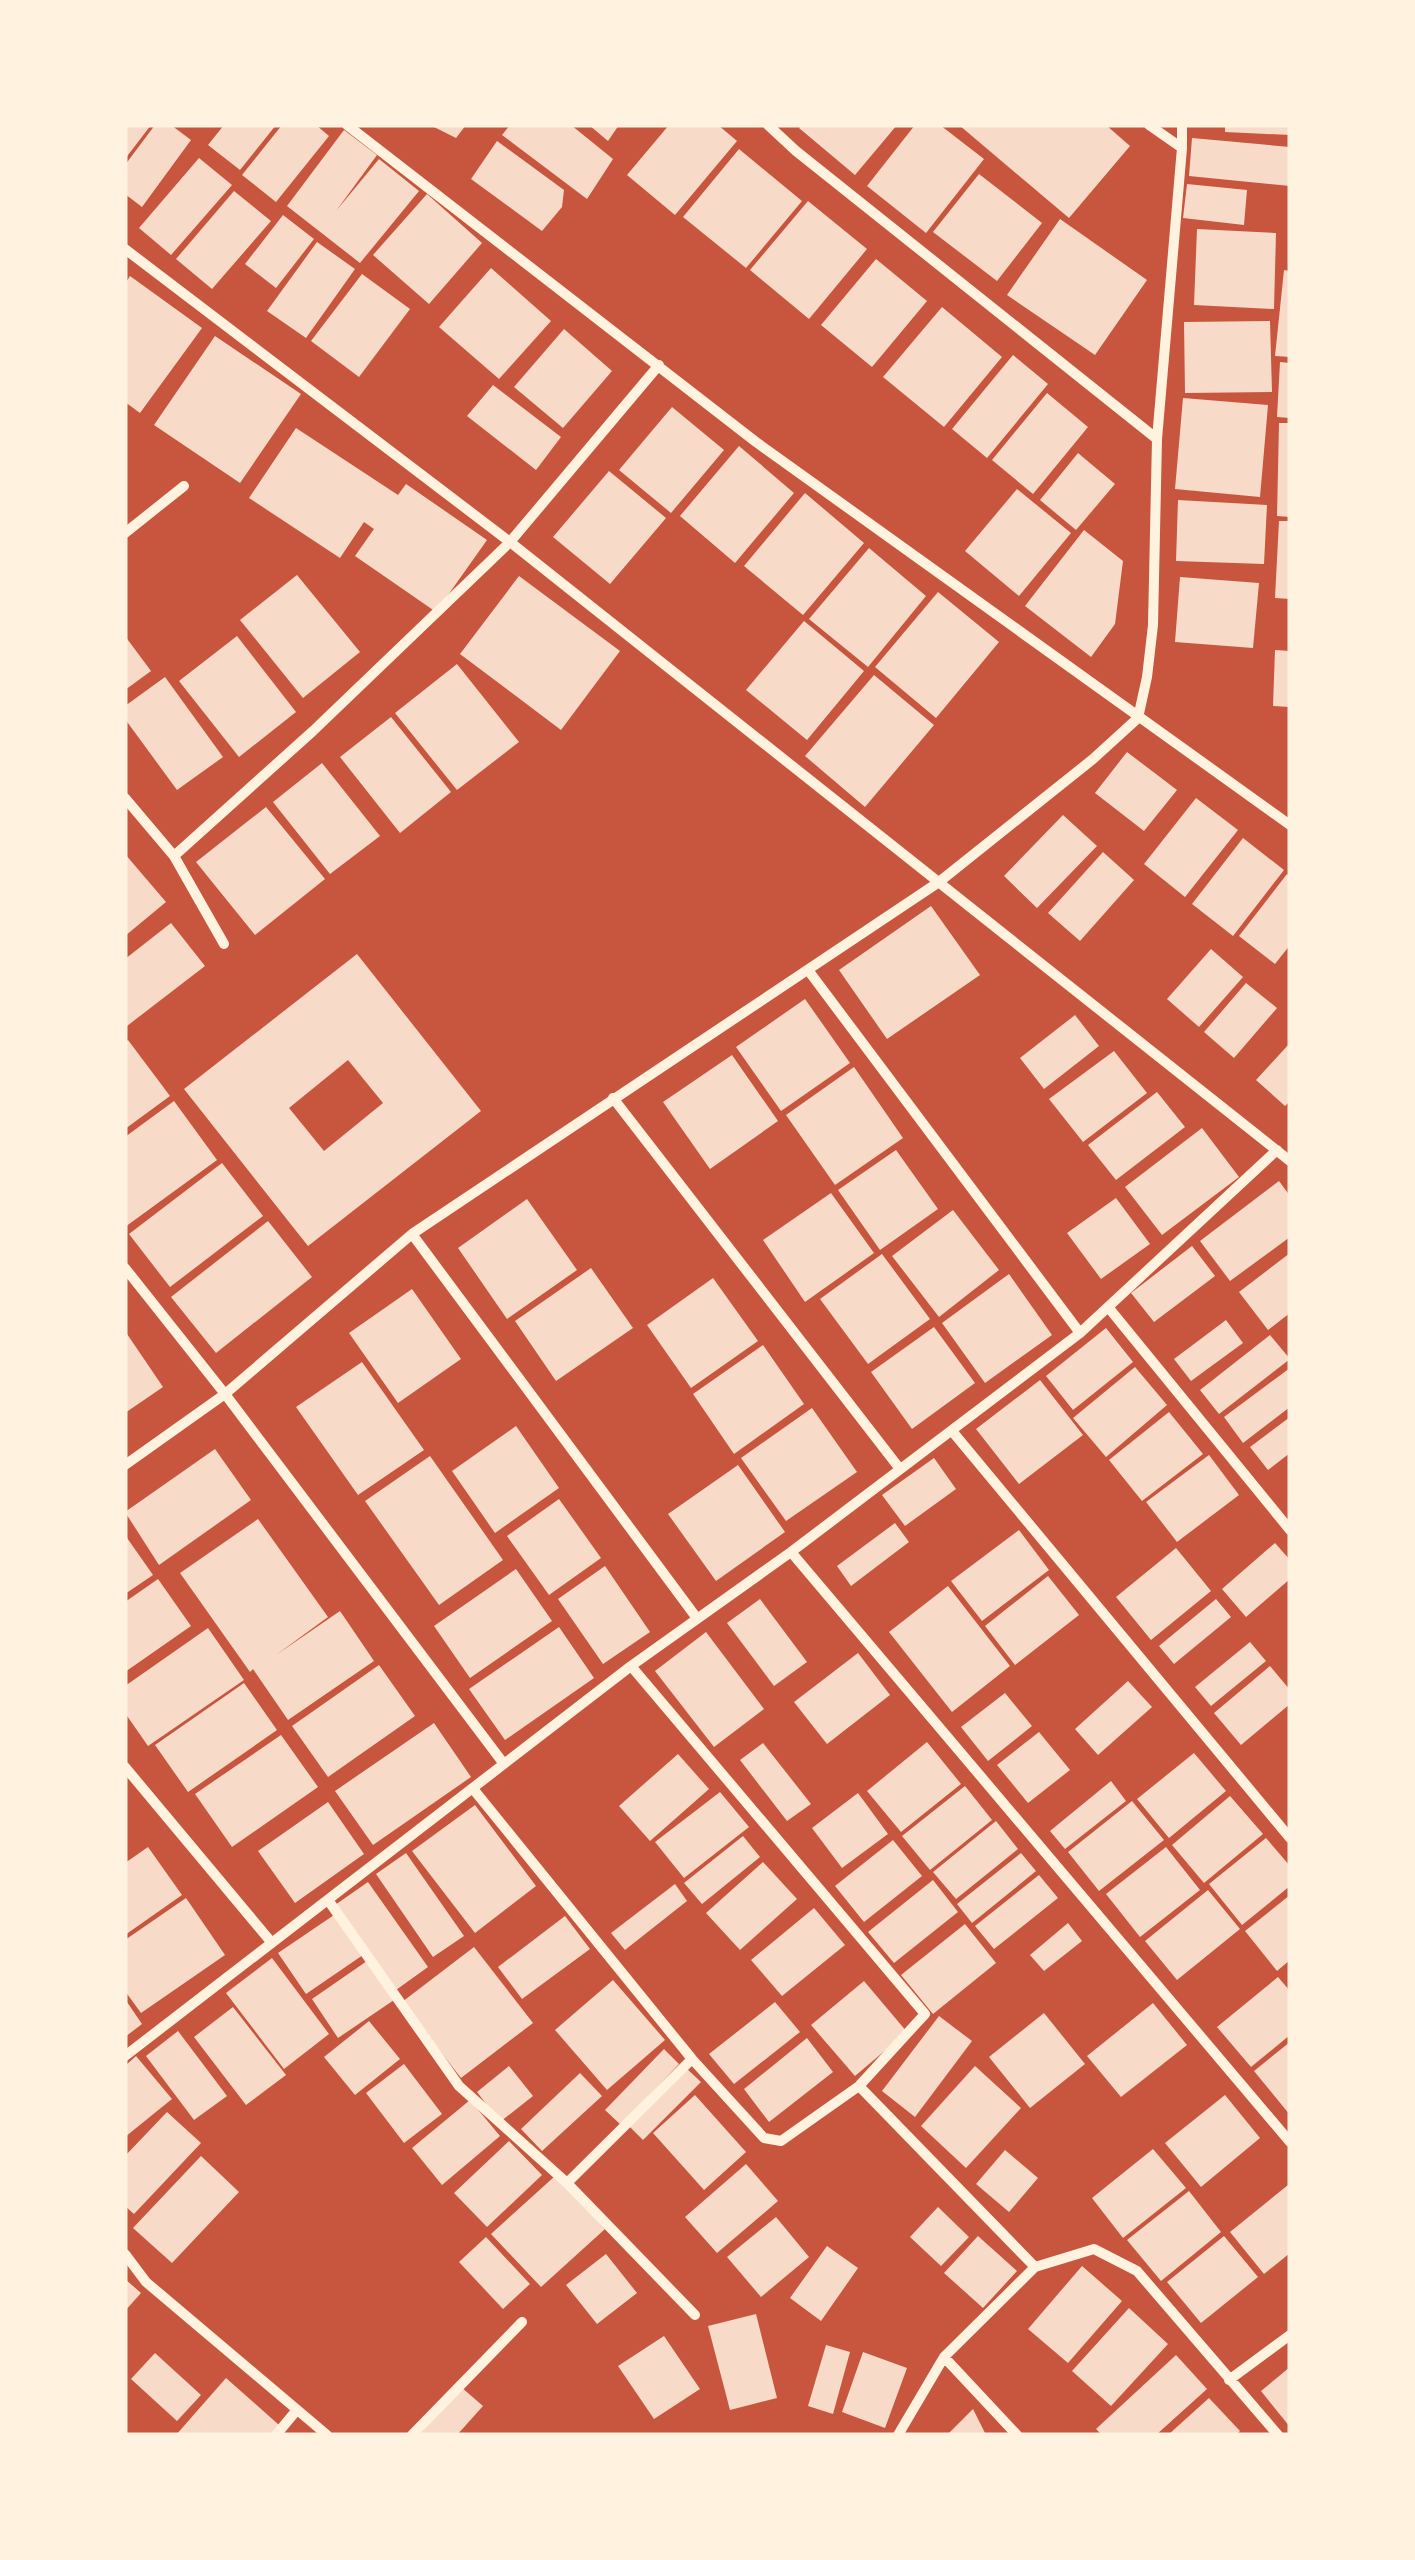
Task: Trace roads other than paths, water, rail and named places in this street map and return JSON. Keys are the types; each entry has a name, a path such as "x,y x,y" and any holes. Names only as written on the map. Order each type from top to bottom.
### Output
{"street":[{"path":"347,125 756,442 1290,825"},
{"path":"768,125 1157,439"},
{"path":"1149,125 1182,148"},
{"path":"125,1465 225,1394 412,1234 939,882 1093,759 1138,718 1153,624 1157,439 1182,125"},
{"path":"125,249 510,542 1290,1161"},
{"path":"174,856 314,731 510,542 659,365"},
{"path":"125,533 184,486"},
{"path":"125,798 174,856 224,944"},
{"path":"808,970 1080,1333"},
{"path":"613,1098 900,1469"},
{"path":"125,2056 696,1616 791,1552 1080,1333 1277,1150"},
{"path":"412,1234 696,1616"},
{"path":"125,1268 504,1764"},
{"path":"1108,1307 1290,1530"},
{"path":"952,1431 1290,1838"},
{"path":"791,1552 1290,2142"},
{"path":"474,1790 692,2059 764,2138 781,2141 859,2086 925,2014 631,1666"},
{"path":"125,1767 272,1943"},
{"path":"328,1900 458,2086 566,2183 696,2315"},
{"path":"566,2183 692,2059"},
{"path":"859,2086 1035,2267"},
{"path":"898,2435 944,2357 1035,2267 1094,2249 1137,2271 1278,2435"},
{"path":"125,2254 146,2282 327,2435"},
{"path":"412,2435 522,2322"},
{"path":"1229,2380 1290,2336"},
{"path":"944,2357 1017,2435"},
{"path":"276,2435 296,2410"}]}
